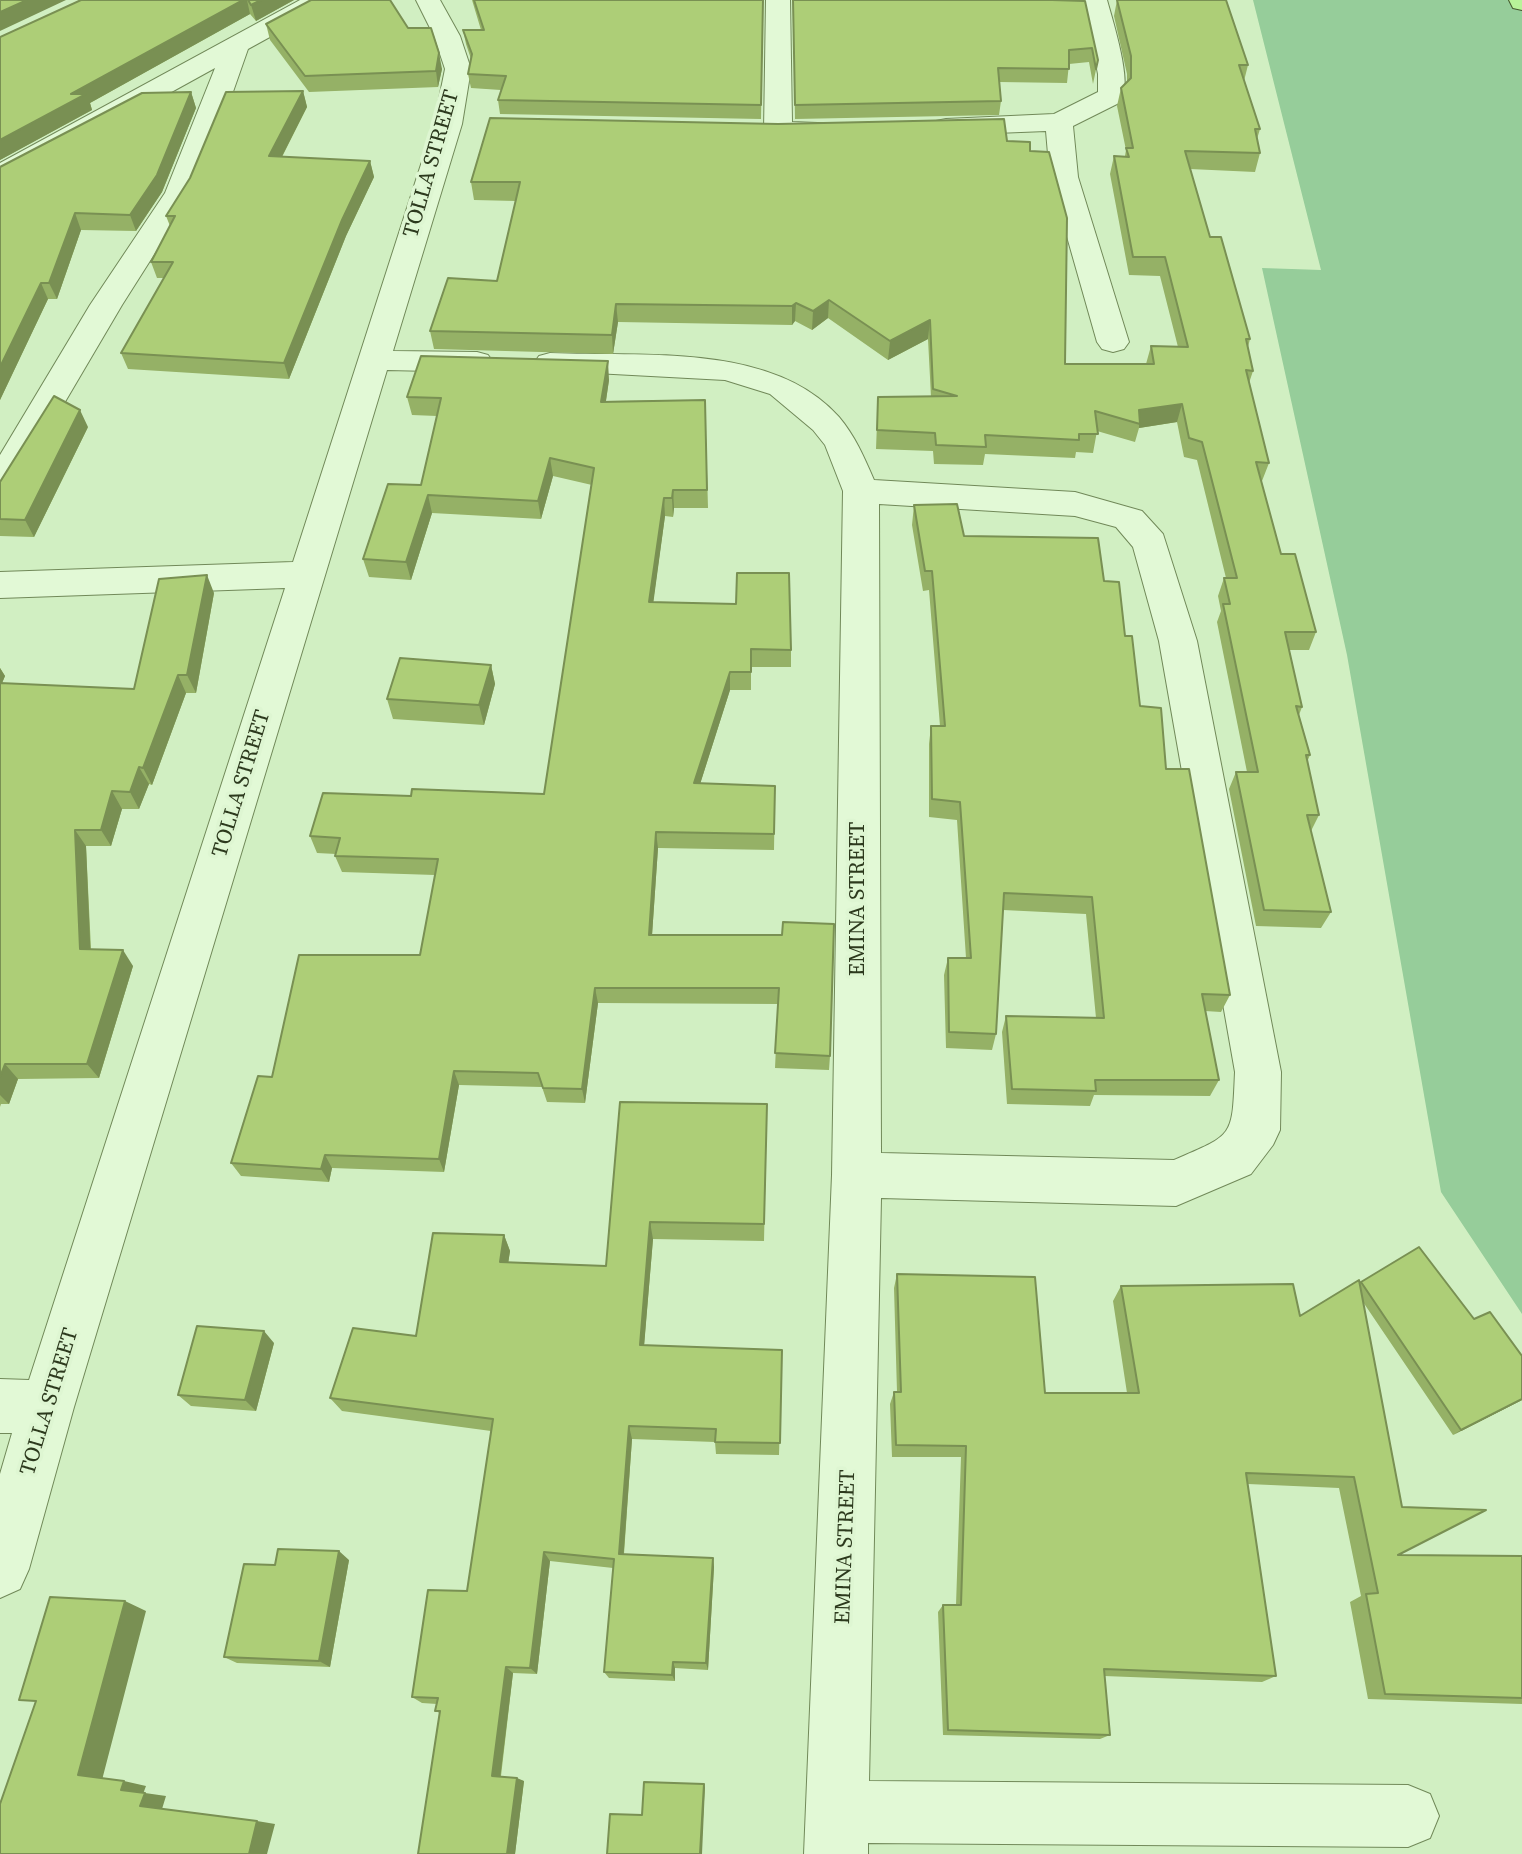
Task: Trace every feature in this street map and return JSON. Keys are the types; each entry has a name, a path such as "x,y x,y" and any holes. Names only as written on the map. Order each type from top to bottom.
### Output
{"street":[{"path":"0,175 319,0"},
{"name":"TOLLA STREET","path":"0,1569 24,1406 308,574 372,360 464,124 458,69 447,36 428,0"},
{"path":"778,0 778,131"},
{"path":"914,128 1059,122 1111,96 1111,74 1095,0"},
{"path":"0,484 106,305 179,193 200,146 237,44"},
{"path":"1059,122 1064,177 1113,342"},
{"path":"747,130 854,129"},
{"name":"EMINA STREET","path":"372,360 728,370 782,387 825,422 841,443 861,491 857,1175 837,1833"},
{"path":"857,1175 1176,1183 1234,1158 1256,1130 1258,1072 1178,641 1150,543 1129,519 1075,504 861,491"},
{"path":"0,585 308,574"},
{"path":"837,1833 1408,1816"}],"green space":[{"path":"1253,0 1521,0 1522,3 1522,1314 1441,1192 1347,655 1262,268 1321,270"}],"building":[{"path":"0,0 27,0 0,12"},
{"path":"81,0 243,0 71,94 86,94 0,140 0,37"},
{"path":"311,0 390,0 408,28 431,28 439,53 436,71 305,76 266,24"},
{"path":"474,0 763,0 761,105 498,100 506,76 468,74 472,54 463,30 484,30"},
{"path":"793,0 1085,1 1098,60 1096,69 1092,48 1069,50 1069,69 998,68 1001,101 795,105"},
{"path":"1117,0 1226,0 1248,65 1239,65 1260,129 1255,129 1260,153 1185,151 1210,237 1221,237 1250,339 1246,339 1253,371 1246,370 1269,463 1256,462 1281,554 1295,554 1316,632 1285,632 1302,707 1296,706 1310,755 1306,755 1319,815 1307,815 1331,912 1264,910 1236,772 1258,772 1223,604 1230,604 1224,578 1237,578 1202,442 1189,438 1182,404 1139,410 1140,424 1095,411 1098,434 1079,434 1079,440 985,435 986,447 936,445 935,433 877,430 878,397 957,396 933,389 930,320 890,341 829,300 813,311 796,303 792,306 616,304 612,335 430,331 448,278 497,281 520,182 471,182 490,118 778,124 1004,119 1007,141 1030,142 1030,151 1049,152 1067,218 1065,364 1154,364 1151,346 1188,347 1165,257 1133,257 1114,156 1129,157 1126,148 1133,148 1121,88 1131,78 1131,56"},
{"path":"303,91 269,156 370,161 342,220 284,363 121,353 173,262 151,262 175,216 166,216 190,178 226,92"},
{"path":"191,92 157,175 130,215 75,213 49,283 41,283 0,367 0,167 142,93"},
{"path":"421,356 608,361 601,402 705,400 707,490 673,490 672,498 664,498 649,602 736,604 737,573 789,573 791,650 751,649 751,672 730,672 694,783 775,786 774,834 656,832 649,935 782,935 783,922 834,924 830,1056 775,1053 779,988 595,988 582,1089 543,1088 538,1073 454,1071 439,1159 325,1155 321,1169 231,1163 258,1076 272,1077 299,955 420,955 438,859 335,856 340,838 310,836 323,793 411,796 412,789 544,794 594,468 550,458 538,501 428,495 406,562 363,559 388,484 421,485 441,398 407,397"},
{"path":"54,396 80,410 25,520 0,519 0,482"},
{"path":"957,504 964,536 1098,538 1104,581 1119,582 1125,636 1132,636 1140,706 1161,708 1166,769 1189,769 1230,995 1202,994 1219,1080 1095,1080 1096,1091 1012,1089 1006,1016 1104,1018 1092,897 1004,893 996,1034 949,1032 948,958 971,958 960,802 932,799 931,726 945,726 932,571 925,571 914,505"},
{"path":"207,575 187,675 178,675 143,768 139,767 130,792 112,791 101,830 75,830 80,949 123,950 87,1064 5,1064 0,1077 0,683 134,689 159,579"},
{"path":"400,658 491,665 479,705 387,699"},
{"path":"620,1102 767,1104 764,1224 650,1222 640,1345 782,1350 780,1443 715,1442 716,1429 629,1426 619,1554 713,1558 706,1663 673,1662 672,1675 604,1672 614,1559 544,1552 530,1668 506,1667 492,1776 517,1778 507,1854 418,1854 440,1711 435,1711 438,1698 412,1697 428,1590 467,1591 493,1419 330,1398 353,1328 416,1336 433,1233 504,1235 500,1262 606,1266"},
{"path":"1419,1247 1474,1319 1490,1312 1522,1356 1522,1399 1461,1430 1361,1282"},
{"path":"897,1274 1035,1277 1045,1393 1139,1393 1121,1286 1293,1284 1300,1316 1359,1280 1402,1507 1486,1510 1398,1555 1522,1556 1522,1698 1385,1694 1366,1594 1378,1593 1354,1477 1246,1473 1276,1676 1104,1669 1110,1735 948,1730 943,1605 961,1605 966,1446 896,1445 894,1392 901,1392"},
{"path":"197,1326 264,1331 245,1400 178,1395"},
{"path":"278,1549 339,1551 319,1661 224,1657 244,1564 275,1565"},
{"path":"50,1597 125,1601 78,1775 124,1781 121,1790 145,1793 140,1806 257,1821 249,1854 0,1854 0,1804 36,1701 19,1700"},
{"path":"644,1782 704,1784 700,1854 607,1854 610,1814 642,1815"}]}
